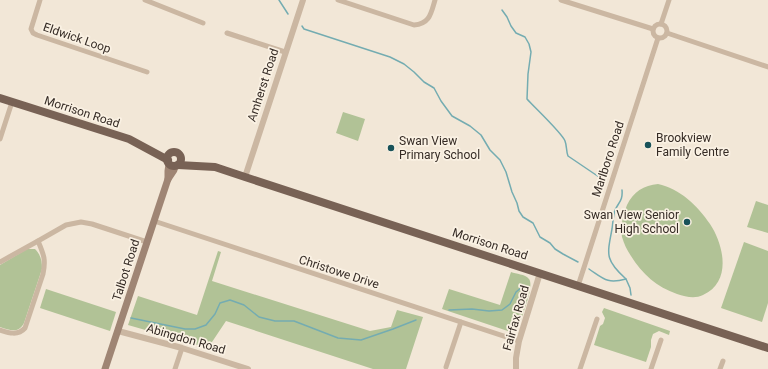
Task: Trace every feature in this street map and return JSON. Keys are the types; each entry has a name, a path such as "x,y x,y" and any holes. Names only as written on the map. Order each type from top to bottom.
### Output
{"main road":[{"name":"Morrison Road","path":"0,98 129,139 172,162 215,167 768,348"},
{"name":"Morrison Road","path":"172,162 181,160 180,155 203,166"},
{"name":"Talbot Road","path":"105,369 168,179 174,170 172,162"}],"street":[{"name":"Eldwick Loop","path":"40,0 32,24 31,29 33,33 147,72"},
{"path":"145,0 203,23"},
{"name":"Amherst Road","path":"245,177 303,0"},
{"path":"338,0 414,24 422,24 430,16 435,0"},
{"path":"561,0 653,29"},
{"path":"653,29 661,24 670,0"},
{"path":"661,24 666,27 667,33"},
{"path":"653,29 654,36 658,38 662,38 667,33"},
{"path":"227,33 285,52"},
{"path":"667,33 768,67"},
{"name":"Marlboro Road","path":"578,286 658,38"},
{"path":"0,139 12,102"},
{"name":"Christowe Drive","path":"154,221 519,341"},
{"path":"0,262 70,223 80,222 92,224 147,242"},
{"path":"0,330 18,333 25,328 45,265 44,255 38,241"},
{"name":"Fairfax Road","path":"516,369 519,341 540,273"},
{"path":"580,369 597,319"},
{"path":"446,367 461,322"},
{"name":"Abingdon Road","path":"118,331 182,348 245,369"},
{"path":"651,369 661,340"},
{"path":"175,369 182,348"},
{"path":"720,369 723,361"}],"green space":[{"path":"343,112 365,119 358,141 336,133"},
{"path":"658,184 673,189 694,204 710,224 719,242 723,262 722,272 712,289 703,295 690,297 680,295 663,288 640,269 626,247 621,233 624,213 629,200 640,190 648,186"},
{"path":"756,201 768,205 768,233 747,227"},
{"path":"744,242 768,251 768,303 762,322 721,308"},
{"path":"27,249 35,249 37,251 41,258 42,269 24,323 19,329 10,330 0,327 0,265"},
{"path":"218,251 221,252 212,281 370,331 391,327 397,310 423,317 406,369 373,369 226,321 208,348 128,325 138,296 197,315"},
{"path":"511,272 525,276 529,279 530,283 529,296 517,331 511,332 442,309 449,289 500,305"},
{"path":"46,289 116,312 110,331 40,308"},
{"path":"604,308 670,331 669,335 659,331 653,334 651,347 646,362 594,345 600,326 603,324 605,318 602,312"}],"waterway":[{"path":"279,0 288,14"},
{"path":"502,10 516,33 525,37 529,44 531,52 527,99 563,137 566,143 568,156 602,179"},
{"path":"302,26 304,29 390,57 404,64 424,82 434,88 452,116 470,126 481,135 490,150 500,160 506,172 519,211 523,217 533,223 540,237 550,243 555,249 578,262"},
{"path":"622,190 621,199 614,212 609,245 609,257 614,267 626,279"},
{"path":"589,269 606,280 614,281 626,279 631,295"},
{"path":"449,310 502,310 510,304 516,292 522,287"},
{"path":"131,318 185,329 195,329 206,325 215,314 220,303 230,300 244,305 259,317 275,321 294,321 338,338 361,340 416,320"}],"place":[{"name":"Brookview Family Centre","path":"648,145"},
{"name":"Swan View Primary School","path":"391,148"},
{"name":"Swan View Senior High School","path":"687,222"}]}
